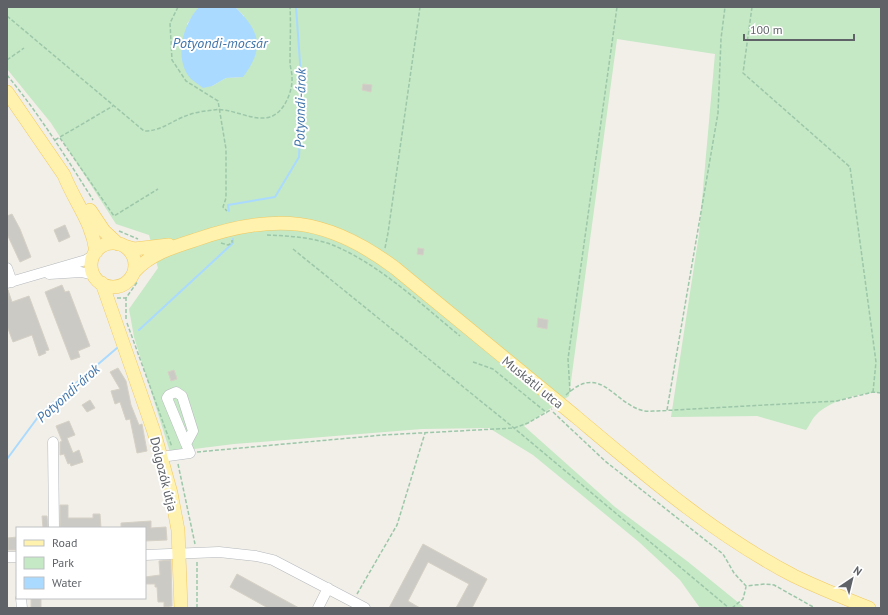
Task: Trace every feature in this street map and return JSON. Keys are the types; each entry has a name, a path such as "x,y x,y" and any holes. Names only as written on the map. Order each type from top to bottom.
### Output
{"main road":[{"path":"7,92 64,175 69,188 88,220 93,233 95,253 92,263 98,279 109,286 116,287 130,277"},
{"path":"64,175 72,182 104,231 134,257 130,277 117,298"},
{"name":"Muskátli utca","path":"130,277 148,259 181,244 235,228 255,224 287,222 323,229 342,236 379,256 663,489 712,525 793,575 830,593 869,608"},
{"name":"Muskátli utca","path":"121,245 134,249 181,244"},
{"path":"95,253 106,245 121,245"},
{"name":"Dolgozók útja","path":"98,279 117,298 118,316 124,345 161,457 171,493 178,530 181,608"}],"street":[{"path":"7,268 10,283 86,260 95,253"},
{"path":"36,275 81,272 98,279"},
{"path":"53,442 54,527"},
{"path":"161,457 188,449"},
{"path":"146,555 219,552 256,556 273,560 364,608"},
{"path":"318,608 328,588"}],"path":[{"path":"178,7 170,23 172,60 186,81 218,101 220,109 220,126 226,149 226,198 223,207 228,211"},
{"path":"7,16 113,106 144,130 154,131 164,128 185,116 220,109 258,117 270,117 284,106 292,78 290,64 290,7"},
{"path":"379,256 386,247 420,7"},
{"path":"617,7 568,359 570,392 581,385 592,382 602,384 628,404 643,411 837,401 873,392 881,393"},
{"path":"667,410 718,112 721,39 725,7"},
{"path":"752,7 743,73 850,167 876,362 873,392"},
{"path":"7,60 24,48"},
{"path":"7,74 25,96 55,140 96,206"},
{"path":"55,140 113,106"},
{"path":"60,138 114,216 158,189"},
{"path":"115,228 137,237 142,248"},
{"path":"267,234 306,238 329,244 353,254 382,274 465,340"},
{"path":"218,242 228,245 232,243 232,239"},
{"path":"293,249 514,428 729,608"},
{"path":"473,362 493,369 547,413"},
{"path":"545,405 605,461 723,554 734,573 746,586"},
{"path":"188,449 514,428 528,424 551,410"},
{"path":"352,601 397,525 424,433"},
{"path":"746,586 765,584 774,585 815,608"},
{"path":"732,608 743,599 746,586"}],"green space":[{"path":"7,7 199,7 187,24 212,86 226,78 243,77 244,16 235,7 881,7 881,393 856,395 838,401 822,409 815,416 806,430 757,416 671,417 699,234 715,54 617,39 569,396 524,426 615,507 687,561 745,608 700,608 680,580 639,542 533,455 489,428 422,429 234,444 170,452 134,337 129,309 158,268 149,235 116,224 51,123 7,69"}],"water":[{"name":"Potyondi-mocsár","path":"199,7 235,7 250,24 257,40 257,48 255,57 243,77 226,78 212,86 203,88 191,79 182,62 182,42 188,23"}],"building":[{"path":"363,84 372,85 371,92 362,90"},
{"path":"12,214 20,229 31,257 20,262 7,234 7,216"},
{"path":"65,225 70,237 59,242 54,230"},
{"path":"418,248 424,249 423,255 417,254"},
{"path":"62,285 65,292 69,291 90,346 78,351 80,357 71,360 45,292"},
{"path":"8,290 12,302 29,296 49,350 45,351 46,353 39,356 32,335 13,342 7,326"},
{"path":"538,318 548,320 547,329 537,327"},
{"path":"118,368 126,381 131,405 139,425 142,424 147,451 137,453 130,419 126,420 120,402 115,404 111,391 120,389 110,372"},
{"path":"174,370 177,379 171,381 168,372"},
{"path":"90,400 95,408 87,412 82,405"},
{"path":"69,421 75,435 67,438 73,453 79,450 83,462 71,466 70,463 68,464 64,454 60,455 60,442 62,441 56,426"},
{"path":"60,505 68,505 68,518 93,518 93,514 100,514 101,527 60,527"},
{"path":"42,516 47,516 48,527 43,527"},
{"path":"151,521 151,528 166,527 167,540 146,541 146,527 121,527 121,523"},
{"path":"16,537 16,550 8,550 8,538"},
{"path":"423,544 487,579 472,608 456,608 469,584 428,562 408,601 420,608 389,608"},
{"path":"171,560 172,606 164,607 164,602 158,602 157,587 155,587 155,584 146,584 146,577 160,575 159,561"},
{"path":"237,574 299,608 268,608 230,587"},
{"path":"31,599 41,599 41,608 31,608"}],"waterway":[{"name":"Potyondi-árok","path":"229,211 228,205 275,197 299,157 302,90 296,7"},
{"name":"Potyondi-árok","path":"139,330 233,243 233,239"},
{"name":"Potyondi-árok","path":"7,459 41,413 117,348"}]}
